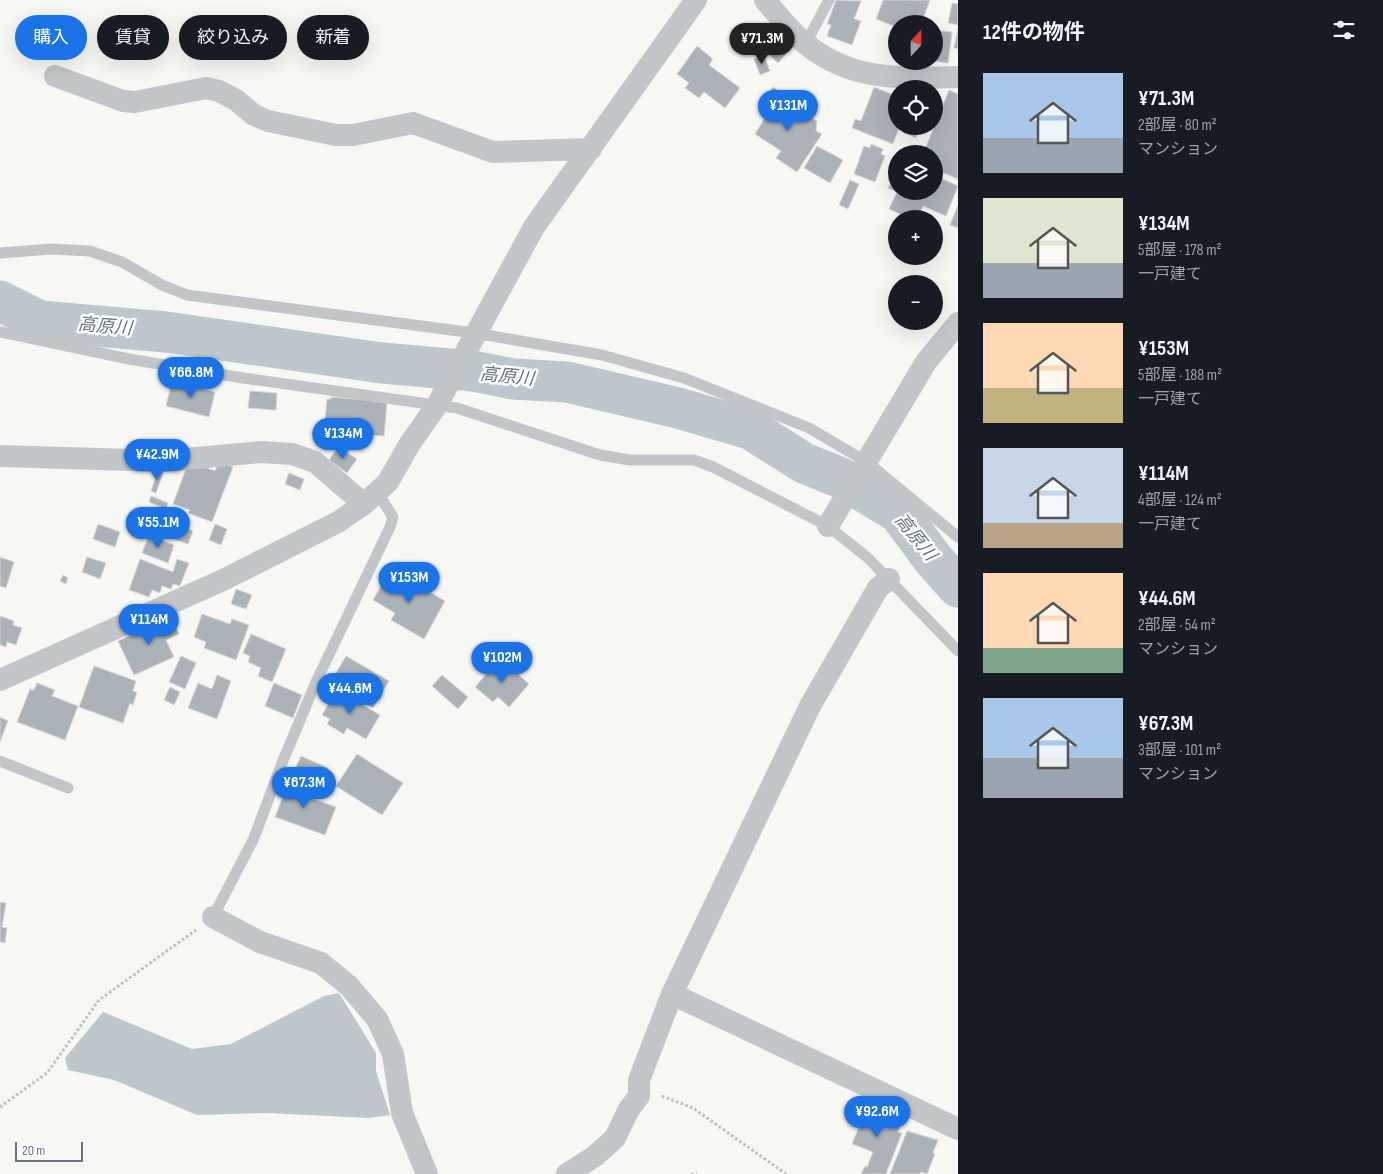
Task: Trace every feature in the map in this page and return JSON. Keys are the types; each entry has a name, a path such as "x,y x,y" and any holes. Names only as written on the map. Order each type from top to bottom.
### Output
{"street":[{"path":"0,680 223,580 338,522 388,482 409,445 439,401 534,227 696,0"},
{"path":"764,0 805,45 828,60 854,72 891,78 958,77"},
{"path":"55,76 123,102 135,102 206,88 227,96 254,115 268,121 336,135 353,135 413,122 492,152 590,149"},
{"path":"828,526 926,362 958,323"},
{"path":"0,456 163,461 261,452 292,454 315,462 370,498"},
{"path":"567,1174 595,1156 615,1138 629,1109 639,1096 639,1080 672,994 810,706 878,588 889,579"},
{"path":"213,917 260,942 321,963 348,986 377,1020 393,1054 402,1113 427,1174"},
{"path":"672,994 958,1129"}],"lane":[{"path":"805,45 829,0"},
{"path":"0,253 50,249 90,251 122,262 162,285 187,295 602,355 684,378 809,428 867,462 958,537"},
{"path":"0,332 129,359 243,378 439,401 600,455 630,460 694,460 713,467 828,526 868,558 958,651"},
{"path":"213,917 254,838 282,763 316,682 390,527 393,517 370,498"},
{"path":"0,761 68,788"}],"path":[{"path":"0,1107 47,1073 99,1000 213,917"},
{"path":"639,1096 658,1094 693,1108 786,1174"},
{"path":"691,1174 697,1174"}],"shaded area":[{"path":"339,993 376,1053 376,1071 390,1115 368,1118 268,1113 197,1115 114,1080 68,1070 65,1058 103,1012 192,1049 231,1044 324,996"}],"building":[{"path":"836,0 861,1 854,19 861,21 852,45 827,36 831,25 827,24"},
{"path":"883,0 930,0 924,15 888,15 888,24 876,19"},
{"path":"952,3 958,4 958,25 948,23"},
{"path":"958,28 958,49 954,48"},
{"path":"943,31 952,32 948,63 943,62"},
{"path":"775,32 792,47 778,63 761,48"},
{"path":"697,46 713,59 709,65 740,88 725,108 704,92 699,98 685,88 689,83 677,74"},
{"path":"764,56 770,71 760,75 754,59"},
{"path":"773,87 786,96 781,103 802,116 804,113 817,121 816,131 822,134 797,172 776,158 781,151 755,134 772,106 764,101"},
{"path":"874,87 888,93 888,135 896,135 893,144 852,128 855,119 861,121"},
{"path":"949,90 958,94 958,179 943,173 943,145 927,145 931,135 943,135 943,105"},
{"path":"871,144 883,149 881,154 885,156 875,182 854,174 864,146 870,148"},
{"path":"817,146 843,160 830,183 804,168"},
{"path":"943,179 958,186 946,216 943,215 943,210 932,210 923,206 921,210 889,209 893,200 943,200"},
{"path":"850,180 859,184 848,209 839,205"},
{"path":"958,205 958,228 950,225"},
{"path":"172,381 215,392 209,417 166,406"},
{"path":"250,391 277,393 276,410 248,408"},
{"path":"331,397 387,402 384,436 357,434 357,428 328,425 328,422 325,422 327,399 331,399"},
{"path":"338,447 357,459 347,473 329,460"},
{"path":"219,461 233,467 212,522 188,513 190,510 173,504 187,466 197,464 215,471"},
{"path":"159,469 164,470 156,493 151,491"},
{"path":"289,473 304,479 300,490 285,484"},
{"path":"151,496 168,503 166,509 149,502"},
{"path":"156,508 185,519 182,526 193,531 188,544 148,529"},
{"path":"98,524 120,532 115,547 93,539"},
{"path":"215,524 227,529 221,545 209,540"},
{"path":"149,535 174,545 168,563 142,553"},
{"path":"0,557 14,562 6,588 0,586"},
{"path":"87,557 106,563 100,579 82,572"},
{"path":"140,559 173,572 177,559 189,563 180,586 173,584 171,589 162,586 160,593 152,590 149,597 129,590"},
{"path":"391,569 445,601 424,639 391,620 395,613 373,600"},
{"path":"63,575 68,578 66,584 60,581"},
{"path":"236,589 252,595 246,609 231,604"},
{"path":"202,614 230,624 232,619 249,625 236,660 204,648 206,642 194,637"},
{"path":"0,616 14,621 13,625 22,628 16,645 7,642 6,647 0,645"},
{"path":"171,616 179,634 166,640 174,657 134,675 118,641"},
{"path":"251,634 286,649 272,682 258,676 261,668 248,662 250,656 243,653"},
{"path":"181,656 196,663 185,689 169,682"},
{"path":"346,656 389,681 373,708 330,683"},
{"path":"500,658 529,684 509,707 498,697 493,702 475,687"},
{"path":"94,666 136,681 133,691 137,692 133,705 130,703 123,723 79,707"},
{"path":"217,675 231,681 217,719 188,708 198,683 212,689"},
{"path":"442,675 468,697 458,709 432,686"},
{"path":"37,683 55,690 52,696 78,706 65,740 17,722 30,689 34,690"},
{"path":"274,683 302,695 293,718 265,706"},
{"path":"170,687 180,692 174,705 164,700"},
{"path":"337,690 380,715 366,739 347,728 344,734 327,724 330,719 322,715"},
{"path":"0,717 8,721 0,742"},
{"path":"357,754 403,783 382,815 336,786"},
{"path":"301,756 328,768 321,785 293,774"},
{"path":"290,778 309,785 305,796 336,807 325,835 275,817"},
{"path":"0,902 6,903 2,927 7,928 5,943 0,942"},
{"path":"870,1099 892,1107 884,1127 887,1129 889,1124 900,1128 898,1132 902,1133 886,1174 861,1174 865,1166 867,1167 873,1152 852,1144"},
{"path":"907,1131 938,1140 927,1174 921,1172 920,1174 890,1174"}],"waterway":[{"name":"高原川","path":"0,301 40,321 166,332 382,363 473,371 513,379 567,382 678,408 750,429 804,463 841,478 899,513 933,559 958,587"}]}
